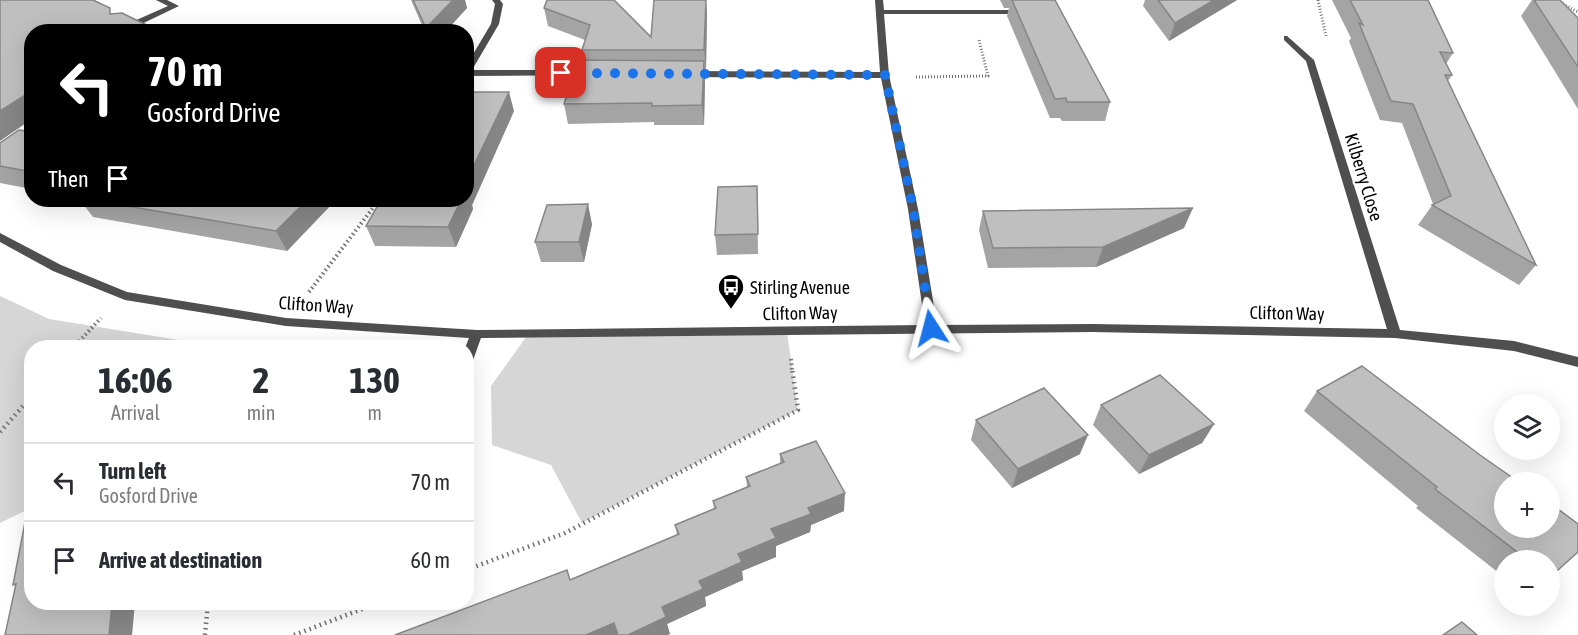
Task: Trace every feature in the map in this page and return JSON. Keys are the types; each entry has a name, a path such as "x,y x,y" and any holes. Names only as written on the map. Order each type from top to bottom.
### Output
{"street":[{"path":"136,24 175,6 160,0"},
{"path":"474,62 495,24 499,4 496,0"},
{"path":"879,0 882,12 885,76 913,208 931,328"},
{"path":"1000,0 1007,12"},
{"path":"882,12 1033,12"},
{"name":"Kilberry Close","path":"1287,38 1310,60 1395,334"},
{"path":"474,74 599,73"},
{"path":"683,74 885,76"},
{"name":"Clifton Way","path":"0,237 57,268 125,296 286,322 477,333 1171,328 1395,334 1514,346 1578,362"},
{"path":"474,341 477,333"}],"path":[{"path":"1555,0 1578,12"},
{"path":"885,76 988,76 988,69 971,13"},
{"path":"286,322 374,207"},
{"path":"80,340 125,296"},
{"path":"474,567 565,533 798,410 787,332"},
{"path":"0,432 24,405"},
{"path":"205,635 207,610"},
{"path":"294,635 360,610"}],"shaded area":[{"path":"0,296 49,319 179,340 24,340 24,511 0,523"},
{"path":"787,332 798,410 582,523 551,465 492,445 491,386 529,333"}],"building":[{"path":"0,0 93,0 110,8 110,14 122,13 145,24 24,24 24,96 0,111"},
{"path":"413,0 453,0 430,24 424,24"},
{"path":"547,0 614,0 651,37 654,0 706,0 704,50 582,50 590,25 544,8"},
{"path":"1012,0 1055,0 1110,102 1067,102 1066,98 1055,99"},
{"path":"1158,0 1214,0 1175,23"},
{"path":"1350,0 1428,0 1453,53 1440,52 1452,75 1445,75 1536,265 1432,205 1451,196 1413,104 1391,101 1359,23 1363,25"},
{"path":"1534,0 1560,0 1578,18 1578,67"},
{"path":"579,60 704,61 702,105 564,104"},
{"path":"474,92 509,92 474,165"},
{"path":"19,130 24,131 24,170 0,166 0,143"},
{"path":"757,186 758,234 715,235 718,187"},
{"path":"588,204 579,242 535,242 547,205"},
{"path":"133,207 300,207 276,231"},
{"path":"377,207 458,207 448,227 366,226"},
{"path":"1193,208 1103,247 993,248 983,211"},
{"path":"1362,366 1504,472 1494,472 1494,534 1435,489 1437,487 1317,391"},
{"path":"1160,375 1214,424 1149,455 1101,405"},
{"path":"1044,388 1088,435 1018,469 976,420"},
{"path":"816,441 845,493 808,508 811,514 771,529 776,538 738,554 742,562 699,581 703,589 662,607 666,617 628,635 618,635 614,623 586,635 395,635 461,610 474,610 474,605 567,570 570,580 679,534 675,525 716,508 713,501 750,486 746,477 784,462 780,454"},
{"path":"1560,510 1578,524 1578,552 1560,568 1560,550 1515,550 1499,538 1560,538"},
{"path":"24,527 24,610 111,610 109,635 5,635 16,584 13,585"},
{"path":"1462,622 1477,635 1443,635"}],"place":[{"name":"Stirling Avenue","path":"731,310"}],"route":[{"path":"561,73 885,75 913,208 931,328"}]}
